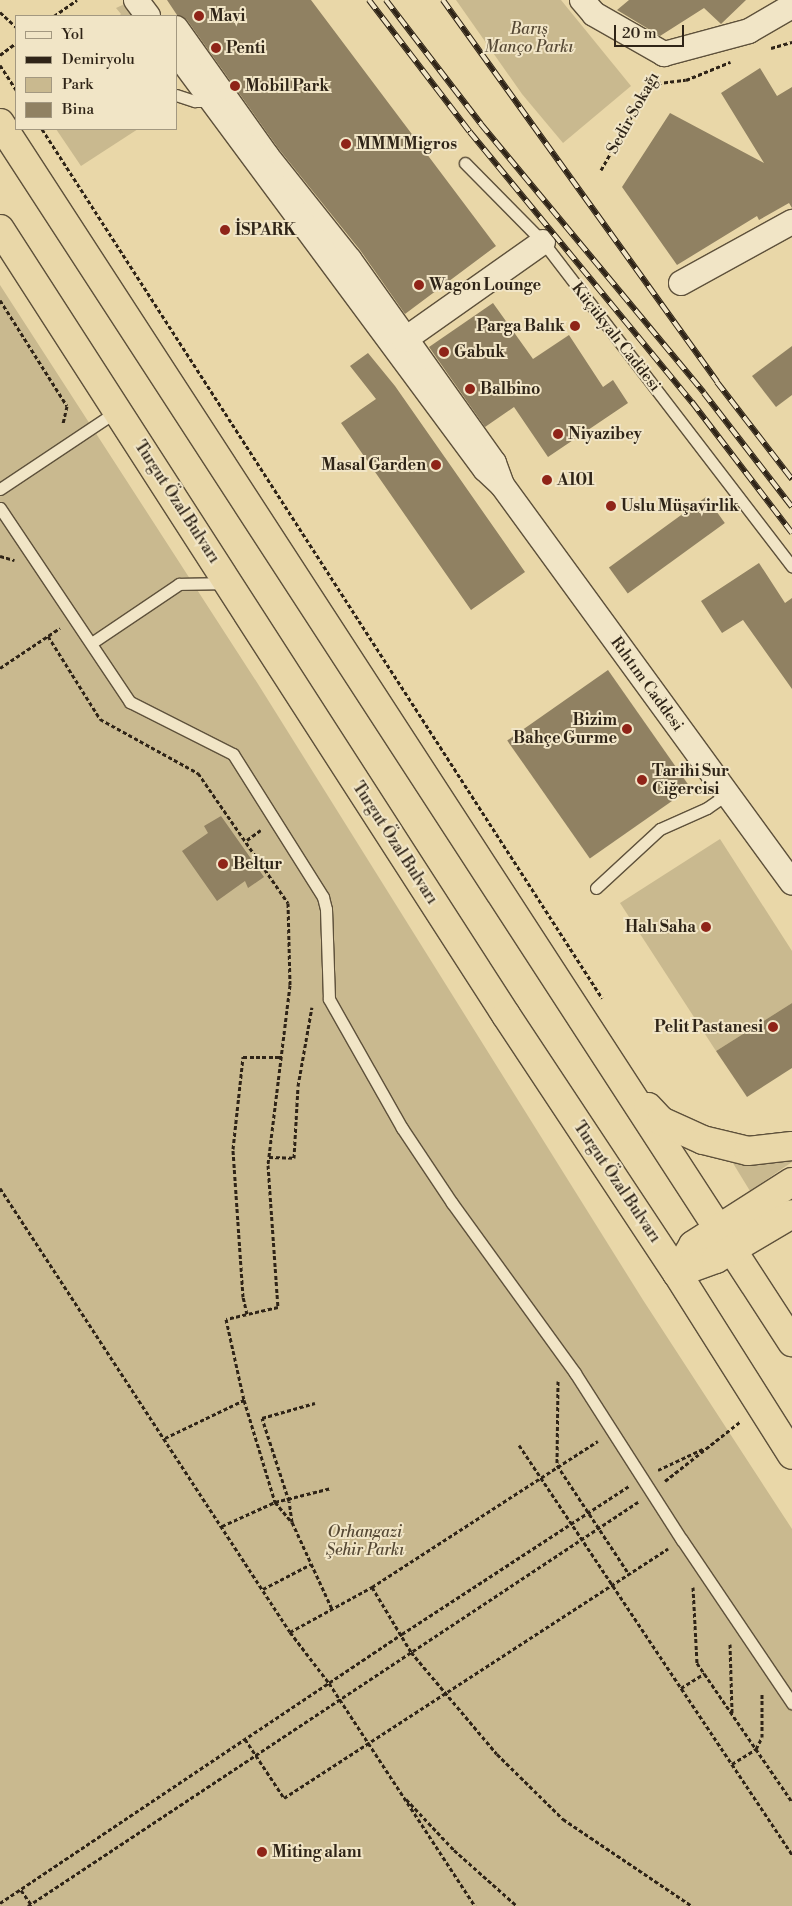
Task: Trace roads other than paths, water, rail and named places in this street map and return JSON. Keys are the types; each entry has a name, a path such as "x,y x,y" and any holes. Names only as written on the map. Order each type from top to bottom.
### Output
{"highway":[{"path":"0,123 792,1342"},
{"name":"Turgut Özal Bulvarı","path":"0,230 506,1015 677,1273 759,1407 792,1455"},
{"path":"625,1083 661,1122 703,1140 748,1152 792,1146"},
{"path":"726,1238 792,1182"},
{"path":"677,1273 693,1245 726,1238 792,1214"}],"street":[{"path":"582,0 594,14 664,54 749,31 792,6"},
{"path":"143,7 165,15"},
{"path":"178,31 267,156 349,258 375,308"},
{"path":"178,55 375,308"},
{"path":"681,283 792,222"},
{"path":"404,340 543,242"},
{"name":"Rıhtım Caddesi","path":"375,308 404,340 494,463 502,485"},
{"name":"Rıhtım Caddesi","path":"375,308 485,469 502,485 792,883"}],"lane":[{"path":"178,96 195,102 214,101"},
{"name":"Küçükyalı Caddesi","path":"465,164 543,242 792,566"},
{"path":"0,489 117,410"},
{"path":"0,508 93,642 130,702 233,754 323,897 326,909 329,999 407,1135 457,1211 574,1373 641,1478 792,1703"},
{"path":"93,642 179,584 229,583"},
{"path":"596,888 660,829 707,808 727,794"}],"railway":[{"path":"369,0 470,132 692,402 792,533"},
{"path":"386,0 481,124 704,393 792,507"},
{"path":"443,0 717,382 792,479"}],"place":[{"name":"Mavi","path":"199,16"},
{"name":"Penti","path":"216,48"},
{"name":"Mobil Park","path":"235,86"},
{"name":"MMM Migros","path":"346,144"},
{"name":"İSPARK","path":"225,230"},
{"name":"Wagon Lounge","path":"419,285"},
{"name":"Parga Balık","path":"575,326"},
{"name":"Gabuk","path":"444,352"},
{"name":"Balbino","path":"470,389"},
{"name":"Niyazibey","path":"558,434"},
{"name":"Masal Garden","path":"436,465"},
{"name":"A101","path":"547,480"},
{"name":"Uslu Müşavirlik","path":"611,506"},
{"name":"Bizim Bahçe Gurme","path":"627,729"},
{"name":"Tarihi Sur Ciğercisi","path":"642,780"},
{"name":"Beltur","path":"223,864"},
{"name":"Halı Saha","path":"706,927"},
{"name":"Pelit Pastanesi","path":"773,1027"},
{"name":"Miting alanı","path":"262,1852"}],"park label":[{"name":"Barış Manço Parkı","path":"529,38"},
{"name":"Orhangazi Şehir Parkı","path":"365,1541"}]}
